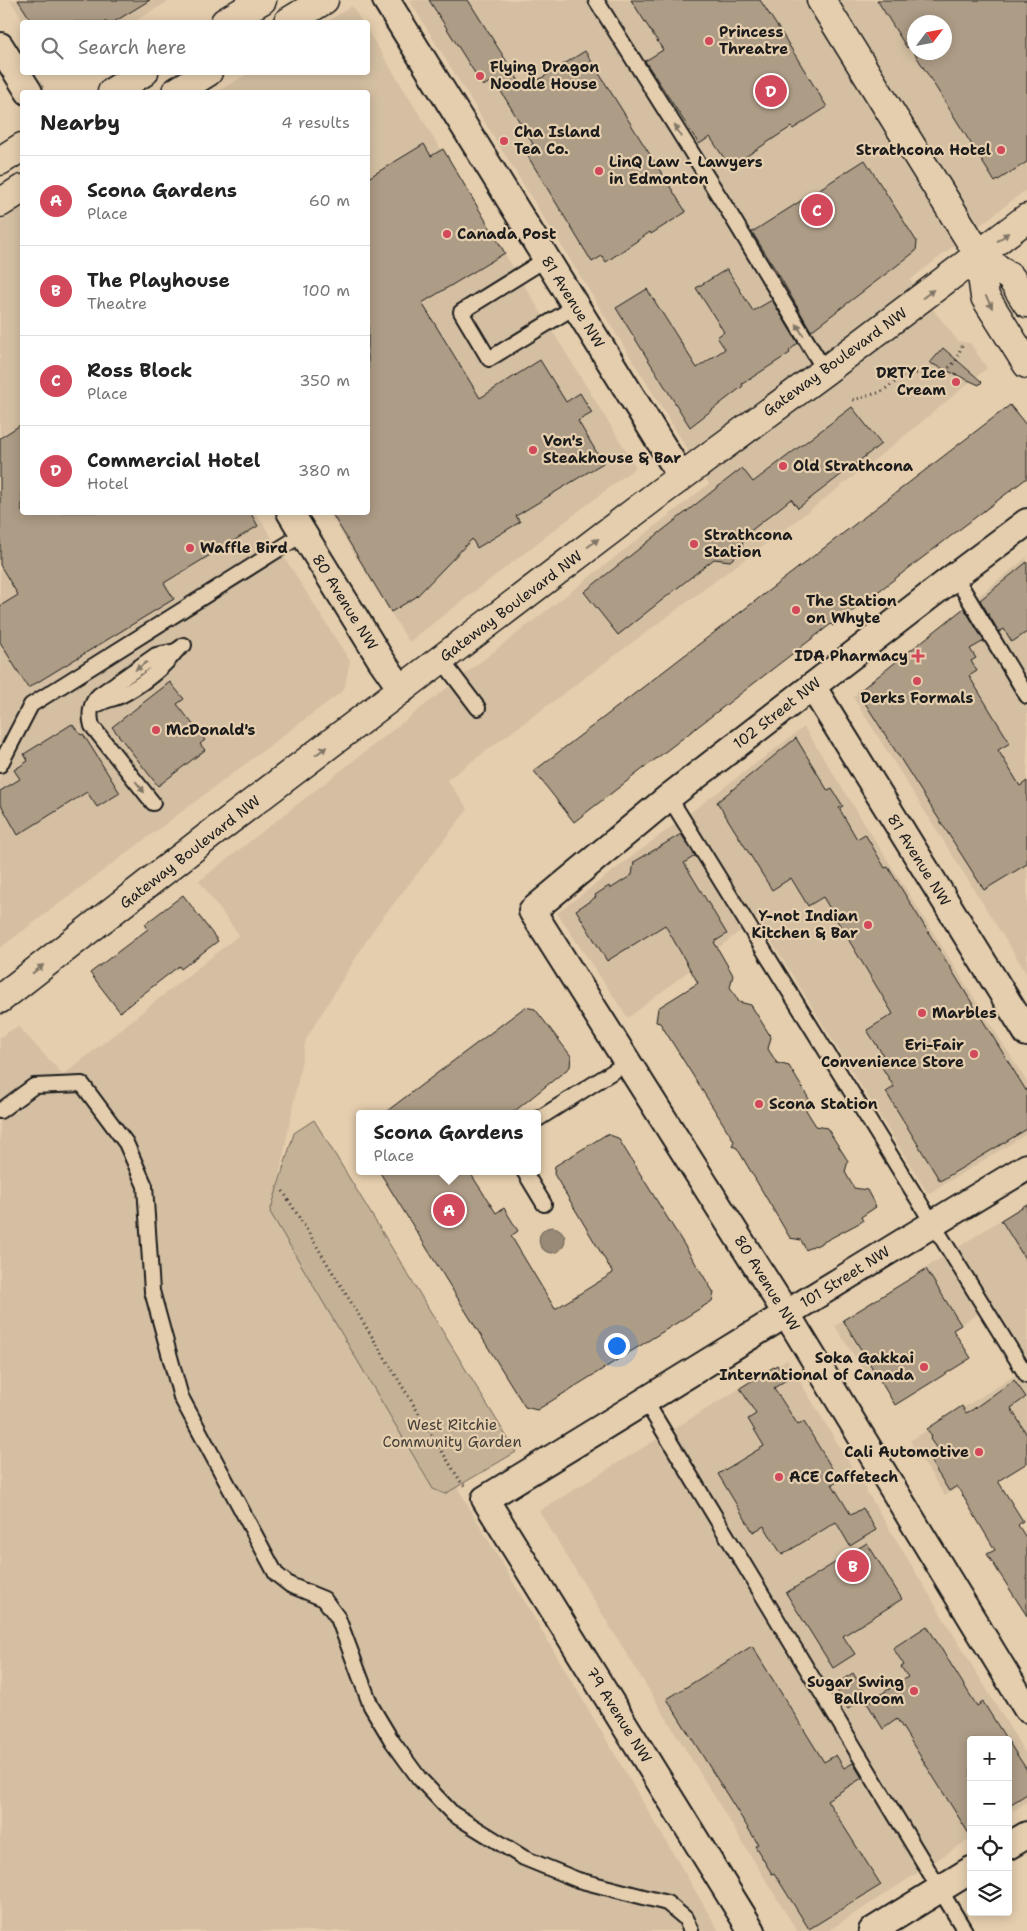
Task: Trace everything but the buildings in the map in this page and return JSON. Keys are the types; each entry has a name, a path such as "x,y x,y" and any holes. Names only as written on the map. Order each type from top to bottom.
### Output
{"main road":[{"path":"228,20 262,0"},
{"path":"291,20 324,0"},
{"path":"821,0 979,255 1011,278 1027,303"},
{"path":"115,90 139,75"},
{"path":"179,90 203,75"},
{"path":"0,161 20,148"},
{"path":"0,203 20,190"},
{"name":"Gateway Boulevard NW","path":"0,999 681,476 825,371 1027,218"},
{"path":"979,255 986,298 1027,364"}],"street":[{"name":"81 Avenue NW","path":"386,0 681,476"},
{"path":"0,46 28,90"},
{"name":"102 Street NW","path":"532,911 669,797 1027,522"},
{"name":"80 Avenue NW","path":"297,523 381,660 402,690"},
{"name":"81 Avenue NW","path":"812,686 1027,1033"},
{"name":"80 Avenue NW","path":"532,911 786,1313 1027,1709"},
{"name":"101 Street NW","path":"485,1499 646,1402 786,1313 1027,1168"},
{"name":"79 Avenue NW","path":"485,1499 752,1931"},
{"path":"1012,1844 1027,1835"},
{"path":"872,1931 969,1871"}],"lane":[{"path":"596,0 825,371"},
{"path":"546,259 461,312 489,359 576,306"},
{"path":"0,765 31,705 297,523"},
{"path":"955,576 1027,696"},
{"path":"153,803 92,726 90,711 95,699 156,655 181,647"},
{"path":"441,659 478,708"},
{"path":"669,797 1027,1376"},
{"path":"541,1117 628,1062"},
{"path":"0,1111 34,1086 82,1084 126,1143 145,1186 152,1291 180,1397 276,1574 290,1585 324,1600 338,1618 371,1706 392,1741 419,1778 453,1814 524,1858 578,1880 667,1903 685,1918 691,1931"},
{"path":"526,1175 544,1204"},
{"path":"646,1402 966,1931"}],"path":[{"path":"853,400 881,392 905,374 919,372 935,374 947,370 956,361 963,342"},
{"path":"283,1191 462,1484 485,1499"}],"shaded area":[{"path":"10,0 171,0 136,20 23,20"},
{"path":"409,0 1027,0 1027,189 910,280 958,341 970,343 987,368 891,447 791,525 447,780 468,809 373,930 306,1039 278,1183 719,1931 0,1931 0,1037 18,1026 63,1075 239,935 199,881 709,484"},
{"path":"352,6 361,20 330,20"},
{"path":"370,34 636,467 409,642 330,515 370,515 370,90 220,90 246,75 370,75"},
{"path":"20,209 20,515 257,515 350,661 344,690 0,948 0,222"},
{"path":"1027,557 1027,974 853,697"},
{"path":"804,727 1027,1082 1027,1134 928,1194 757,918 628,1018 557,913"},
{"path":"1027,1203 1027,1444 945,1496 910,1441 1019,1373 981,1312 870,1381 835,1326"},
{"path":"552,1227 561,1231 565,1240 561,1249 552,1253 543,1249 539,1240 543,1231"},
{"path":"787,1360 1027,1756 1027,1802 1012,1811 1012,1736 967,1736 967,1841 828,1931 797,1931 539,1511"}],"green space":[{"name":"West Ritchie Community Garden","path":"314,1120 516,1452 445,1494 433,1489 270,1212 294,1133"}],"place":[{"name":"Princess Threatre","path":"709,41"},
{"name":"Flying Dragon Noodle House","path":"480,76"},
{"name":"Commercial Hotel","path":"771,91"},
{"name":"Cha Island Tea Co.","path":"504,141"},
{"name":"Strathcona Hotel","path":"1001,150"},
{"name":"LinQ Law - Lawyers in Edmonton","path":"599,171"},
{"name":"Ross Block","path":"817,210"},
{"name":"Canada Post","path":"447,234"},
{"name":"DRTY Ice Cream","path":"956,382"},
{"name":"Von's Steakhouse & Bar","path":"533,450"},
{"name":"Old Strathcona","path":"783,466"},
{"name":"Strathcona Station","path":"694,544"},
{"name":"Waffle Bird","path":"190,548"},
{"name":"The Station on Whyte","path":"796,610"},
{"name":"IDA Pharmacy","path":"918,656"},
{"name":"Derks Formals","path":"917,681"},
{"name":"McDonald's","path":"156,730"},
{"name":"Y-not Indian Kitchen & Bar","path":"868,925"},
{"name":"Marbles","path":"922,1013"},
{"name":"Eri-Fair Convenience Store","path":"974,1054"},
{"name":"Scona Station","path":"759,1104"},
{"name":"Scona Gardens","path":"449,1210"},
{"name":"Soka Gakkai International of Canada","path":"924,1367"},
{"name":"Cali Automotive","path":"979,1452"},
{"name":"ACE Caffetech","path":"779,1477"},
{"name":"The Playhouse","path":"853,1566"},
{"name":"Sugar Swing Ballroom","path":"914,1691"}]}
